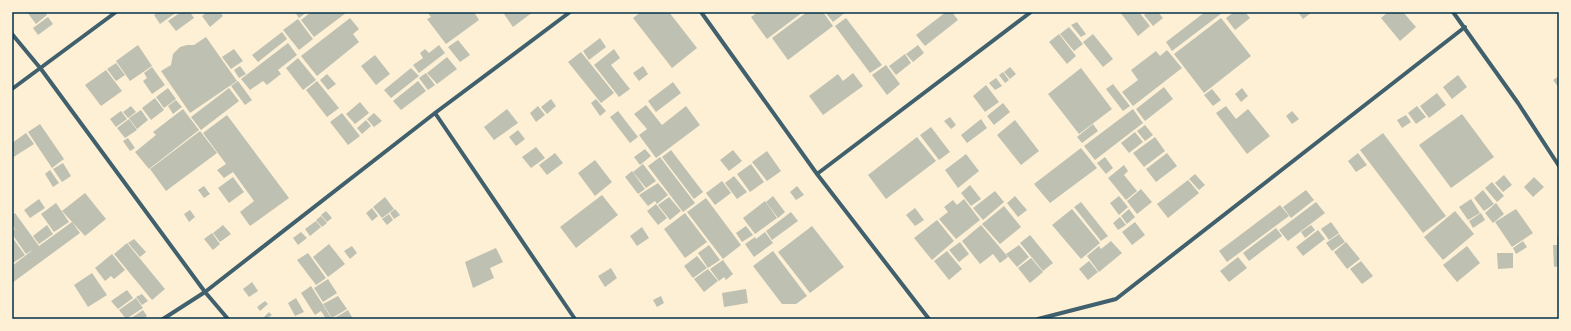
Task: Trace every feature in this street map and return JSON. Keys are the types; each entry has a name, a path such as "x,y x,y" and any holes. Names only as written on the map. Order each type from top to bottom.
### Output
{"street":[{"path":"12,89 116,12"},
{"path":"163,319 205,292 435,113 570,12"},
{"path":"701,12 817,174 929,319"},
{"path":"817,174 1031,12"},
{"path":"1453,12 1518,103 1559,166"},
{"path":"1038,319 1116,299 1464,28"},
{"path":"12,34 41,69 205,292 228,319"},
{"path":"435,113 575,319"}],"building":[{"path":"27,12 45,12 47,15 36,24"},
{"path":"158,12 177,12 160,24 154,15"},
{"path":"181,12 190,12 194,18 176,31 168,21"},
{"path":"207,12 220,12 223,16 210,27 202,16"},
{"path":"295,12 307,12 299,18"},
{"path":"311,12 346,13 314,37 301,20"},
{"path":"474,12 479,20 446,44 427,19 431,17 428,13"},
{"path":"507,12 533,12 513,27 504,14"},
{"path":"641,12 669,12 697,48 672,68 633,18"},
{"path":"758,12 803,12 767,39 751,17"},
{"path":"807,12 823,12 833,26 788,60 772,38"},
{"path":"825,12 846,12 833,22"},
{"path":"946,12 952,12 958,20 925,46 916,35"},
{"path":"1120,12 1139,12 1150,26 1138,36"},
{"path":"1148,12 1158,12 1163,18 1153,26 1144,15"},
{"path":"1205,12 1222,13 1172,51 1166,42"},
{"path":"1234,12 1245,12 1250,18 1235,30 1226,18"},
{"path":"1298,12 1312,12 1303,19"},
{"path":"1388,12 1403,12 1416,27 1400,41 1381,18"},
{"path":"48,17 53,24 38,35 33,28"},
{"path":"350,18 359,29 353,34 359,42 317,76 301,56"},
{"path":"846,18 882,65 870,73 835,26"},
{"path":"1221,18 1251,56 1204,93 1174,54"},
{"path":"298,19 313,39 299,50 283,30"},
{"path":"1077,22 1086,34 1081,37 1071,25"},
{"path":"1069,27 1083,44 1074,51 1060,34"},
{"path":"282,32 287,39 258,62 252,55"},
{"path":"1059,34 1076,56 1067,64 1049,42"},
{"path":"1093,34 1113,59 1103,67 1083,42"},
{"path":"206,37 237,81 190,113 161,71 171,65 173,54 180,47 194,45"},
{"path":"600,38 606,47 589,60 583,51"},
{"path":"458,40 470,55 460,62 448,47"},
{"path":"288,43 297,55 278,70 281,74 267,85 263,81 250,90 241,79"},
{"path":"138,45 152,66 130,81 116,61"},
{"path":"439,45 445,53 419,73 413,65 423,58 420,53 425,49 429,53"},
{"path":"918,45 924,53 913,62 906,54"},
{"path":"234,49 243,61 231,69 222,57"},
{"path":"614,49 620,58 611,65 630,89 619,97 594,65"},
{"path":"1167,50 1182,68 1133,106 1122,92 1138,80 1131,70 1156,51 1160,56"},
{"path":"581,52 614,93 601,103 568,62"},
{"path":"905,54 911,63 896,75 889,66"},
{"path":"375,55 390,74 376,85 361,66"},
{"path":"447,57 457,69 437,84 427,73"},
{"path":"298,58 316,80 303,90 286,68"},
{"path":"116,63 125,75 116,81 107,69"},
{"path":"886,65 900,84 887,95 872,75"},
{"path":"240,66 246,74 239,78 234,70"},
{"path":"643,66 648,74 639,81 633,73"},
{"path":"152,67 165,85 152,94 143,81 147,78 144,73"},
{"path":"1010,67 1016,74 1010,79 1004,72"},
{"path":"411,68 419,76 391,98 384,90"},
{"path":"1081,68 1112,109 1079,134 1048,94"},
{"path":"106,70 122,91 101,106 85,85"},
{"path":"1003,72 1009,80 1005,83 999,75"},
{"path":"426,73 435,85 428,90 419,78"},
{"path":"853,73 863,86 823,115 809,96 838,74 843,81"},
{"path":"327,74 336,84 328,90 320,80"},
{"path":"1458,75 1467,87 1452,99 1443,87"},
{"path":"1559,76 1559,88 1553,80"},
{"path":"996,78 1002,86 995,90 989,83"},
{"path":"238,81 252,100 245,105 231,86"},
{"path":"317,81 339,108 327,117 306,90"},
{"path":"418,81 426,91 401,110 393,101"},
{"path":"673,82 681,93 656,112 648,101"},
{"path":"1113,84 1130,106 1123,111 1106,89"},
{"path":"986,85 999,102 985,112 973,96"},
{"path":"1164,87 1173,99 1145,121 1136,109"},
{"path":"168,88 176,99 164,108 156,97"},
{"path":"229,88 239,101 201,130 191,117"},
{"path":"1242,88 1248,96 1241,102 1235,94"},
{"path":"1212,89 1221,100 1213,106 1204,95"},
{"path":"1437,93 1446,105 1429,118 1420,106"},
{"path":"155,98 164,110 151,120 142,108"},
{"path":"551,99 556,106 547,114 541,107"},
{"path":"596,99 606,111 600,116 591,103"},
{"path":"176,100 182,107 173,114 168,106"},
{"path":"360,102 369,113 355,124 346,114"},
{"path":"1003,103 1010,112 994,125 987,116"},
{"path":"646,105 662,125 686,106 700,125 656,158 639,135 647,129 634,114"},
{"path":"131,106 136,112 128,118 123,112"},
{"path":"538,106 545,115 536,122 530,113"},
{"path":"1226,106 1236,119 1248,109 1270,136 1247,154 1216,113"},
{"path":"1417,106 1426,117 1416,124 1408,113"},
{"path":"183,109 199,130 149,169 135,152 156,135 153,132"},
{"path":"507,109 518,123 494,140 484,127"},
{"path":"1133,109 1143,123 1095,160 1084,146"},
{"path":"141,110 148,120 137,129 129,118"},
{"path":"121,111 127,119 116,127 110,119"},
{"path":"618,111 638,137 630,143 610,117"},
{"path":"1292,111 1299,119 1292,124 1286,116"},
{"path":"342,113 360,136 348,145 330,122"},
{"path":"374,113 382,121 374,127 367,119"},
{"path":"1462,114 1494,157 1451,188 1419,145"},
{"path":"227,115 289,198 250,226 240,212 254,201 233,172 224,178 217,170 226,164 203,133"},
{"path":"1406,115 1411,122 1402,128 1397,120"},
{"path":"950,117 956,125 951,129 944,121"},
{"path":"129,119 137,130 125,138 117,128"},
{"path":"981,119 987,128 967,143 961,135"},
{"path":"366,120 371,126 362,134 357,128"},
{"path":"1015,120 1039,151 1021,165 997,135"},
{"path":"40,124 64,159 52,168 28,132"},
{"path":"1093,124 1098,131 1082,143 1077,137"},
{"path":"1145,125 1153,135 1145,141 1137,131"},
{"path":"931,127 950,152 939,160 920,135"},
{"path":"518,130 525,139 516,146 509,137"},
{"path":"200,131 217,153 166,191 150,169"},
{"path":"1135,132 1143,142 1129,153 1121,143"},
{"path":"26,133 34,144 12,158 12,143"},
{"path":"1383,133 1446,216 1423,233 1360,150"},
{"path":"917,137 936,161 886,199 868,175"},
{"path":"1155,137 1165,151 1144,167 1133,153"},
{"path":"128,138 135,148 130,151 123,141"},
{"path":"536,147 545,158 531,168 522,157"},
{"path":"1081,148 1097,168 1050,203 1034,184"},
{"path":"645,149 651,156 640,165 634,157"},
{"path":"671,150 703,192 694,199 662,157"},
{"path":"733,150 742,161 729,171 720,160"},
{"path":"767,151 781,171 767,181 752,162"},
{"path":"555,153 563,163 547,175 539,165"},
{"path":"1167,153 1177,166 1156,182 1146,169"},
{"path":"1358,153 1367,165 1356,172 1348,161"},
{"path":"966,154 979,171 958,188 945,170"},
{"path":"660,157 695,203 683,212 648,166"},
{"path":"1105,157 1113,168 1106,174 1097,163"},
{"path":"595,160 612,182 595,196 578,173"},
{"path":"63,163 71,176 62,182 53,169"},
{"path":"643,164 656,181 646,188 633,172"},
{"path":"751,164 764,182 750,192 737,174"},
{"path":"1124,165 1128,171 1124,175 1137,191 1126,200 1108,178"},
{"path":"50,170 59,183 53,187 45,174"},
{"path":"632,171 645,189 638,194 625,177"},
{"path":"1195,174 1205,185 1199,190 1189,179"},
{"path":"1504,175 1512,185 1503,192 1495,183"},
{"path":"734,176 747,192 737,199 725,183"},
{"path":"233,177 244,192 229,203 218,188"},
{"path":"1534,177 1544,187 1533,197 1524,187"},
{"path":"1188,180 1199,193 1168,218 1157,204"},
{"path":"722,181 731,193 715,205 706,193"},
{"path":"1492,182 1504,196 1497,202 1485,188"},
{"path":"658,183 668,195 657,204 655,201 648,206 639,195"},
{"path":"970,185 981,199 971,206 961,193"},
{"path":"204,186 210,194 204,198 198,190"},
{"path":"797,186 804,195 796,200 790,192"},
{"path":"1141,189 1152,202 1137,214 1127,201"},
{"path":"1306,190 1314,200 1291,218 1283,207"},
{"path":"1483,190 1494,204 1484,211 1474,198"},
{"path":"995,191 1004,202 983,220 973,208"},
{"path":"85,193 106,219 85,236 62,211"},
{"path":"602,195 618,215 576,248 560,227"},
{"path":"773,196 785,212 778,218 766,202"},
{"path":"1015,196 1027,210 1018,217 1007,203"},
{"path":"1119,196 1128,207 1119,215 1110,203"},
{"path":"385,197 394,209 382,218 373,207"},
{"path":"669,197 681,211 670,220 658,205"},
{"path":"706,198 741,245 723,259 687,212"},
{"path":"39,199 45,208 30,218 24,210"},
{"path":"964,199 980,220 956,239 939,219 948,212 944,207 953,200 957,205"},
{"path":"1471,199 1480,213 1468,220 1459,207"},
{"path":"765,201 777,218 755,234 743,218"},
{"path":"1081,202 1108,236 1101,241 1074,207"},
{"path":"1316,202 1325,213 1288,241 1279,230"},
{"path":"56,203 69,222 54,232 41,214"},
{"path":"1496,203 1504,214 1493,223 1485,213"},
{"path":"656,204 667,218 658,225 647,211"},
{"path":"1280,205 1289,216 1227,262 1219,251"},
{"path":"1004,206 1021,227 1000,244 982,224"},
{"path":"372,208 378,216 372,221 366,213"},
{"path":"915,208 924,220 915,226 906,215"},
{"path":"395,209 400,215 394,219 390,213"},
{"path":"1072,209 1100,243 1081,259 1052,225"},
{"path":"1129,209 1135,217 1127,224 1121,216"},
{"path":"1516,209 1533,233 1512,247 1495,222"},
{"path":"190,210 195,217 189,222 184,214"},
{"path":"326,211 332,218 327,222 321,215"},
{"path":"1455,211 1474,234 1443,260 1424,237"},
{"path":"791,212 798,221 772,240 766,231"},
{"path":"15,213 39,246 72,222 80,233 12,283 12,266 34,249 26,254 12,234 12,231 15,229 12,224 12,215"},
{"path":"685,213 707,242 685,258 664,229"},
{"path":"1481,213 1485,220 1473,228 1469,221"},
{"path":"389,214 393,220 387,225 382,219"},
{"path":"321,216 327,223 322,227 316,220"},
{"path":"1120,217 1126,225 1118,230 1113,223"},
{"path":"937,220 954,241 932,260 914,238"},
{"path":"316,221 321,227 310,236 305,229"},
{"path":"1135,222 1145,235 1132,245 1122,232"},
{"path":"1331,222 1339,233 1329,240 1321,229"},
{"path":"47,225 53,234 39,244 33,236"},
{"path":"223,225 231,234 220,242 213,233"},
{"path":"981,225 1008,257 1000,263 993,254 980,264 962,241"},
{"path":"1311,225 1315,230 1305,238 1301,232"},
{"path":"746,226 753,235 742,242 736,233"},
{"path":"812,226 844,267 810,293 778,252"},
{"path":"642,227 649,238 637,246 630,236"},
{"path":"1276,228 1282,236 1249,261 1243,253"},
{"path":"1318,230 1325,239 1303,256 1296,247"},
{"path":"301,232 307,238 298,245 293,238"},
{"path":"765,232 773,243 754,257 745,244 755,237 756,239"},
{"path":"212,233 220,244 213,250 204,239"},
{"path":"1339,234 1345,242 1332,251 1326,243"},
{"path":"1030,235 1053,263 1043,271 1020,243"},
{"path":"1557,235 1559,235 1559,266 1554,267 1553,245 1557,245"},
{"path":"12,237 25,255 13,263 12,262"},
{"path":"134,239 146,252 140,257 128,243"},
{"path":"1111,241 1122,253 1099,272 1087,256 1099,246 1101,249"},
{"path":"1523,241 1527,247 1516,254 1513,248"},
{"path":"960,242 969,254 959,262 949,250"},
{"path":"1346,242 1360,259 1347,269 1334,252"},
{"path":"127,243 165,289 152,300 114,254"},
{"path":"329,244 345,264 328,277 313,257"},
{"path":"709,245 720,260 708,268 698,253"},
{"path":"1019,245 1029,257 1017,267 1006,254"},
{"path":"352,246 357,253 350,259 344,251"},
{"path":"1467,246 1480,263 1457,282 1443,265"},
{"path":"496,248 503,262 490,268 494,278 473,288 465,262"},
{"path":"773,251 807,296 796,304 782,304 753,266"},
{"path":"947,251 962,269 949,280 934,261"},
{"path":"308,253 326,278 316,285 297,260"},
{"path":"1497,253 1513,253 1513,268 1498,269"},
{"path":"112,254 125,270 114,279 111,276 105,281 95,268"},
{"path":"697,256 707,268 693,278 684,266"},
{"path":"1238,257 1247,268 1229,282 1220,271"},
{"path":"1031,258 1043,272 1030,283 1018,268"},
{"path":"723,260 733,274 726,280 724,277 719,281 710,269"},
{"path":"1089,261 1098,272 1088,280 1079,269"},
{"path":"1361,261 1373,276 1362,284 1350,269"},
{"path":"611,268 617,278 605,287 598,276"},
{"path":"708,269 718,281 704,292 694,279"},
{"path":"92,273 107,295 88,307 74,285"},
{"path":"328,279 337,293 323,302 314,288"},
{"path":"252,282 258,291 249,297 243,289"},
{"path":"311,286 332,319 326,319 321,311 315,315 301,293"},
{"path":"746,289 748,303 724,307 722,293"},
{"path":"127,290 133,298 118,309 111,301"},
{"path":"142,294 148,301 142,305 136,297"},
{"path":"338,296 347,309 332,318 323,304"},
{"path":"661,296 664,303 657,307 653,300"},
{"path":"136,298 143,308 126,319 119,310"},
{"path":"296,298 304,312 295,316 288,303"},
{"path":"265,301 268,304 260,311 257,307"},
{"path":"143,310 147,316 143,319 130,319"},
{"path":"348,310 353,319 333,319"},
{"path":"269,312 272,315 266,319 264,317"}]}
